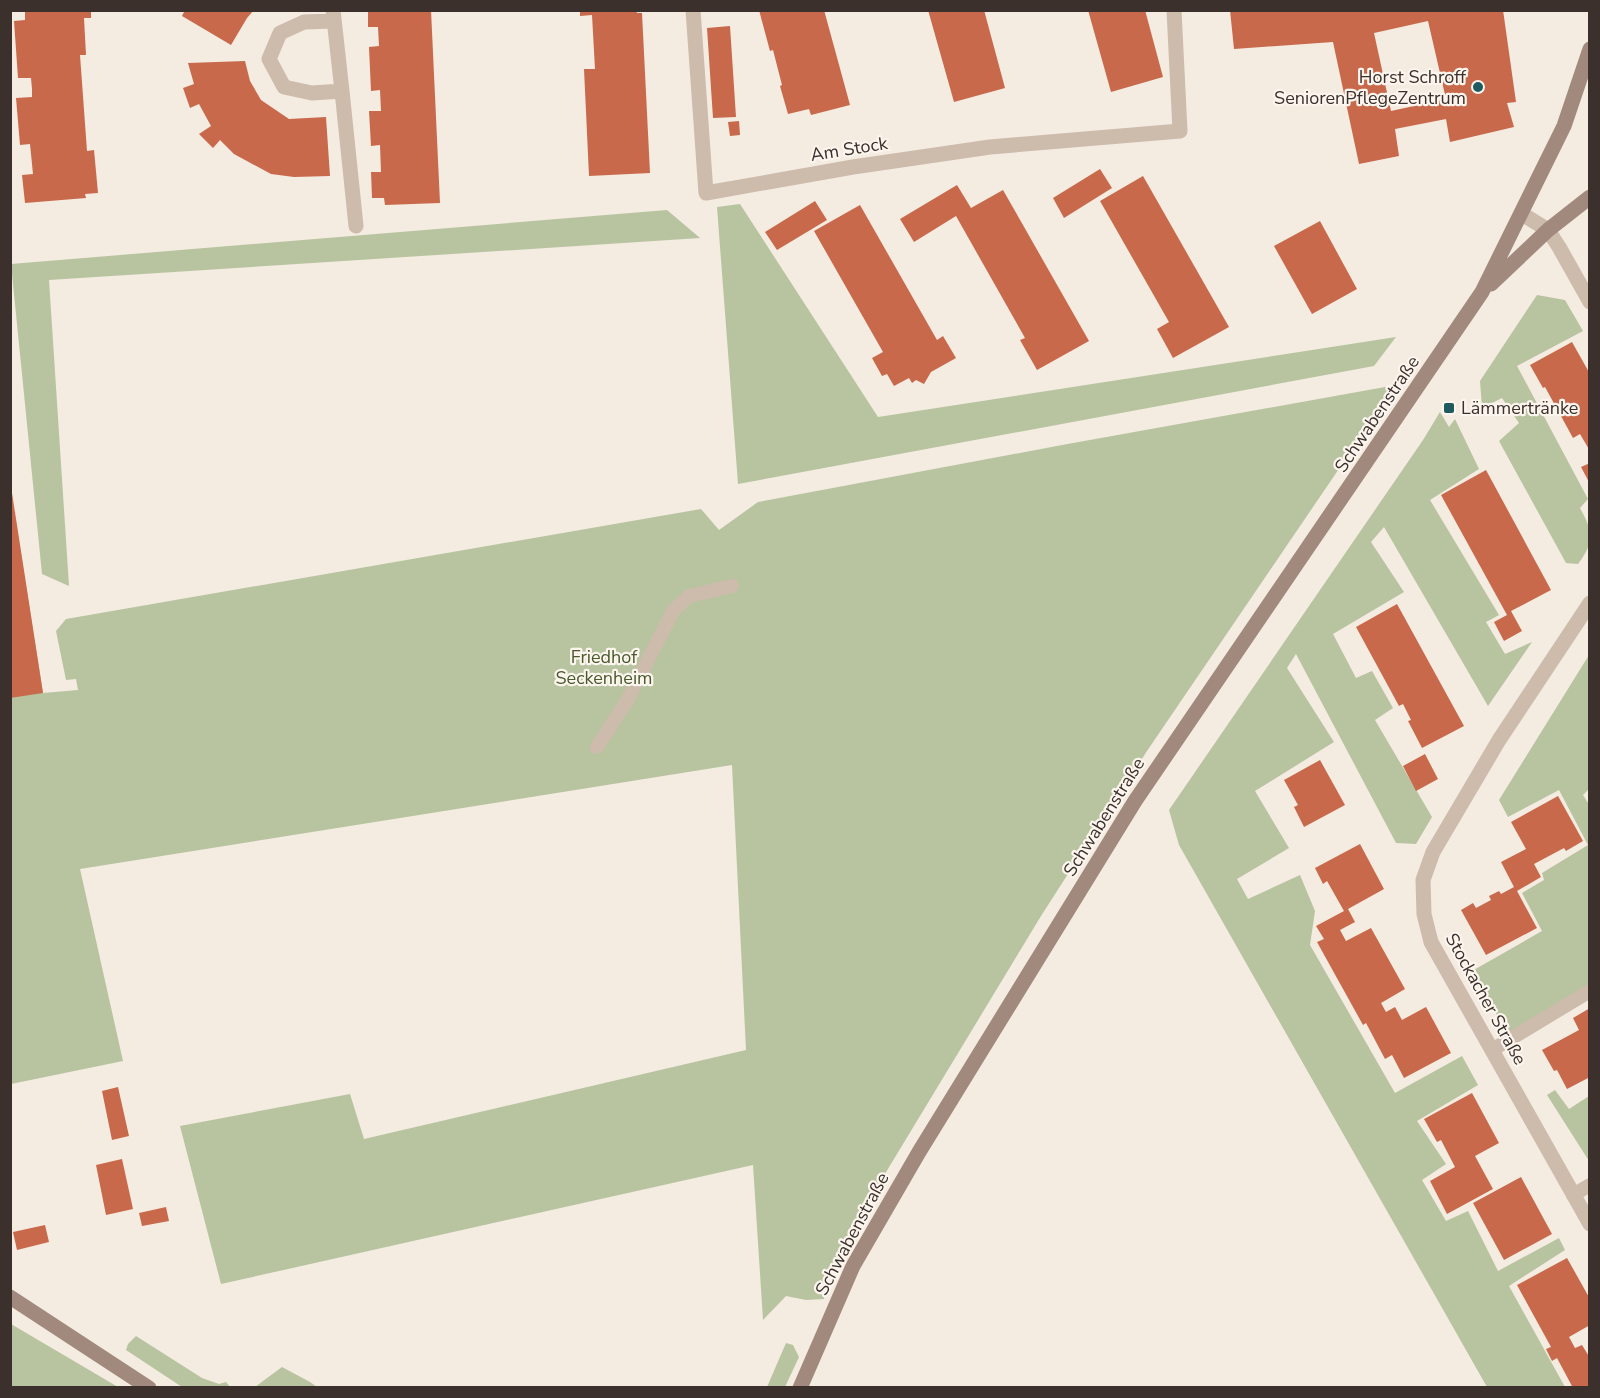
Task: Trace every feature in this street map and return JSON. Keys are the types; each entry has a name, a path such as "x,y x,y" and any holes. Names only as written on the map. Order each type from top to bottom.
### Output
{"street":[{"name":"Am Stock","path":"693,10 706,192 990,147 1180,131 1174,10"},
{"path":"342,90 312,93 284,87 269,59 280,33 304,22 334,16 342,90 356,226"},
{"name":"Schwabenstraße","path":"800,1388 853,1266 919,1152 1135,801 1482,292 1564,126 1590,49"},
{"name":"Schwabenstraße","path":"1482,292 1548,230 1590,197"},
{"path":"1522,214 1548,230 1590,302"},
{"name":"Stockacher Straße","path":"1590,603 1499,740 1433,852 1423,880 1424,914 1431,942 1590,1224"},
{"path":"10,1297 149,1388"}],"lane":[{"path":"597,747 628,699 673,611 689,596 732,586"},
{"path":"1492,1050 1590,992"},
{"path":"1573,1195 1590,1185"}],"green space":[{"path":"740,204 878,417 1396,337 1374,366 738,484 717,207"},
{"path":"667,210 700,238 49,280 69,586 42,574 11,264"},
{"path":"1537,295 1565,300 1583,331 1517,366 1588,499 1580,508 1590,530 1590,543 1578,564 1566,563 1499,441 1519,423 1502,398 1482,408 1480,381"},
{"name":"Friedhof Seckenheim","path":"1396,385 1147,751 1041,916 851,1230 831,1267 824,1299 806,1300 786,1296 763,1320 753,1165 221,1284 180,1126 350,1094 364,1139 746,1050 732,765 80,869 123,1061 11,1084 10,485 43,693 78,690 76,679 66,680 56,631 66,619 701,509 719,530 758,502"},
{"path":"1440,412 1449,427 1455,419 1479,469 1430,500 1499,615 1486,622 1505,654 1532,642 1488,706 1384,527 1371,542 1404,592 1333,634 1356,678 1372,671 1393,708 1375,720 1432,817 1416,844 1396,843 1296,654 1287,668 1334,742 1255,791 1289,848 1237,879 1248,899 1300,875 1315,911 1310,945 1395,1093 1462,1056 1478,1085 1417,1121 1446,1164 1422,1180 1446,1221 1468,1211 1498,1271 1559,1238 1565,1250 1509,1286 1565,1387 1487,1387 1179,845 1169,810"},
{"path":"1589,655 1590,788 1583,795 1590,806 1589,987 1507,1034 1472,971 1542,931 1522,893 1544,880 1542,873 1588,845 1559,790 1508,817 1499,800"},
{"path":"1555,1090 1569,1109 1589,1096 1589,1161 1547,1095"},
{"path":"11,1324 118,1387 11,1387"},
{"path":"136,1336 202,1378 219,1384 226,1382 230,1387 182,1387 126,1350 128,1344"},
{"path":"786,1343 793,1345 799,1357 785,1387 767,1387"},
{"path":"282,1367 310,1382 317,1387 255,1387"}],"building":[{"path":"25,10 91,10 91,18 84,18 86,55 80,55 87,151 94,150 98,193 85,194 86,198 25,203 22,175 33,174 30,144 20,145 16,98 32,97 32,89 31,78 18,78 14,21 25,20"},
{"path":"185,10 254,10 231,45 182,16"},
{"path":"368,10 431,10 440,203 385,205 384,198 372,198 371,172 381,172 380,145 371,146 369,111 381,111 380,90 371,91 369,47 379,46 378,27 368,27"},
{"path":"580,10 636,10 637,13 642,13 650,173 589,176 584,69 595,69 592,15 580,16"},
{"path":"759,10 824,10 850,105 811,115 809,109 788,114 773,50 770,51"},
{"path":"928,10 984,10 1005,88 954,102"},
{"path":"1088,10 1145,10 1163,77 1111,92"},
{"name":"Horst Schroff SeniorenPflegeZentrum","path":"1230,10 1503,10 1516,102 1507,103 1514,127 1450,142 1446,119 1395,129 1399,156 1359,164 1333,42 1234,49","holes":["1428,21 1446,99 1391,111 1374,33"]},
{"path":"730,26 736,117 713,118 707,28"},
{"path":"245,61 250,81 261,100 289,119 326,117 330,176 294,177 271,174 234,154 220,140 213,148 199,134 211,126 199,104 190,108 183,88 194,84 188,63"},
{"path":"739,121 740,135 730,136 728,122"},
{"path":"1100,169 1112,188 1064,218 1053,198"},
{"path":"1143,176 1229,327 1173,358 1157,329 1169,322 1100,201"},
{"path":"957,185 971,208 1003,190 1089,341 1037,370 1020,340 1025,338 956,216 914,242 900,219"},
{"path":"815,201 827,220 777,250 765,232"},
{"path":"860,205 937,340 943,336 956,358 931,372 924,384 916,380 912,383 909,378 894,386 887,374 882,376 872,358 883,352 814,231"},
{"path":"1320,221 1357,289 1312,314 1274,246"},
{"path":"1572,342 1590,374 1590,451 1580,434 1573,438 1530,365"},
{"path":"1590,463 1590,484 1581,467"},
{"path":"1486,470 1551,590 1511,611 1522,631 1504,641 1494,622 1507,615 1441,495"},
{"path":"10,493 12,493 43,693 10,698"},
{"path":"1397,604 1464,726 1422,748 1408,721 1411,720 1403,704 1399,706 1356,627"},
{"path":"1425,754 1438,779 1416,791 1403,766"},
{"path":"1320,760 1345,805 1304,827 1294,807 1298,805 1284,780"},
{"path":"1558,796 1583,841 1566,851 1564,848 1534,864 1541,877 1517,891 1537,928 1486,955 1461,910 1473,903 1476,908 1491,900 1489,896 1499,891 1501,894 1514,887 1501,862 1526,849 1511,822"},
{"path":"1360,844 1384,889 1348,909 1355,922 1340,930 1346,941 1371,928 1405,989 1381,1003 1386,1012 1395,1007 1402,1020 1426,1007 1451,1053 1404,1078 1392,1055 1385,1059 1366,1023 1363,1025 1317,942 1324,939 1316,926 1344,911 1327,881 1323,884 1315,868"},
{"path":"1590,1008 1590,1077 1567,1089 1557,1070 1554,1071 1542,1050 1579,1030 1573,1018"},
{"path":"118,1087 129,1136 112,1140 102,1091"},
{"path":"1472,1093 1499,1143 1475,1156 1493,1189 1447,1214 1430,1181 1455,1167 1441,1140 1437,1142 1424,1119"},
{"path":"122,1159 133,1209 106,1215 96,1165"},
{"path":"1521,1177 1552,1234 1504,1260 1473,1203"},
{"path":"166,1207 169,1221 142,1226 139,1213"},
{"path":"45,1225 49,1242 17,1250 13,1232"},
{"path":"1567,1258 1590,1299 1590,1325 1569,1337 1575,1348 1582,1345 1590,1358 1590,1388 1573,1388 1557,1358 1552,1361 1546,1349 1551,1347 1517,1285"}],"place":[{"name":"Horst Schroff SeniorenPflegeZentrum","path":"1478,87"},
{"name":"Lämmertränke","path":"1449,408"}]}
